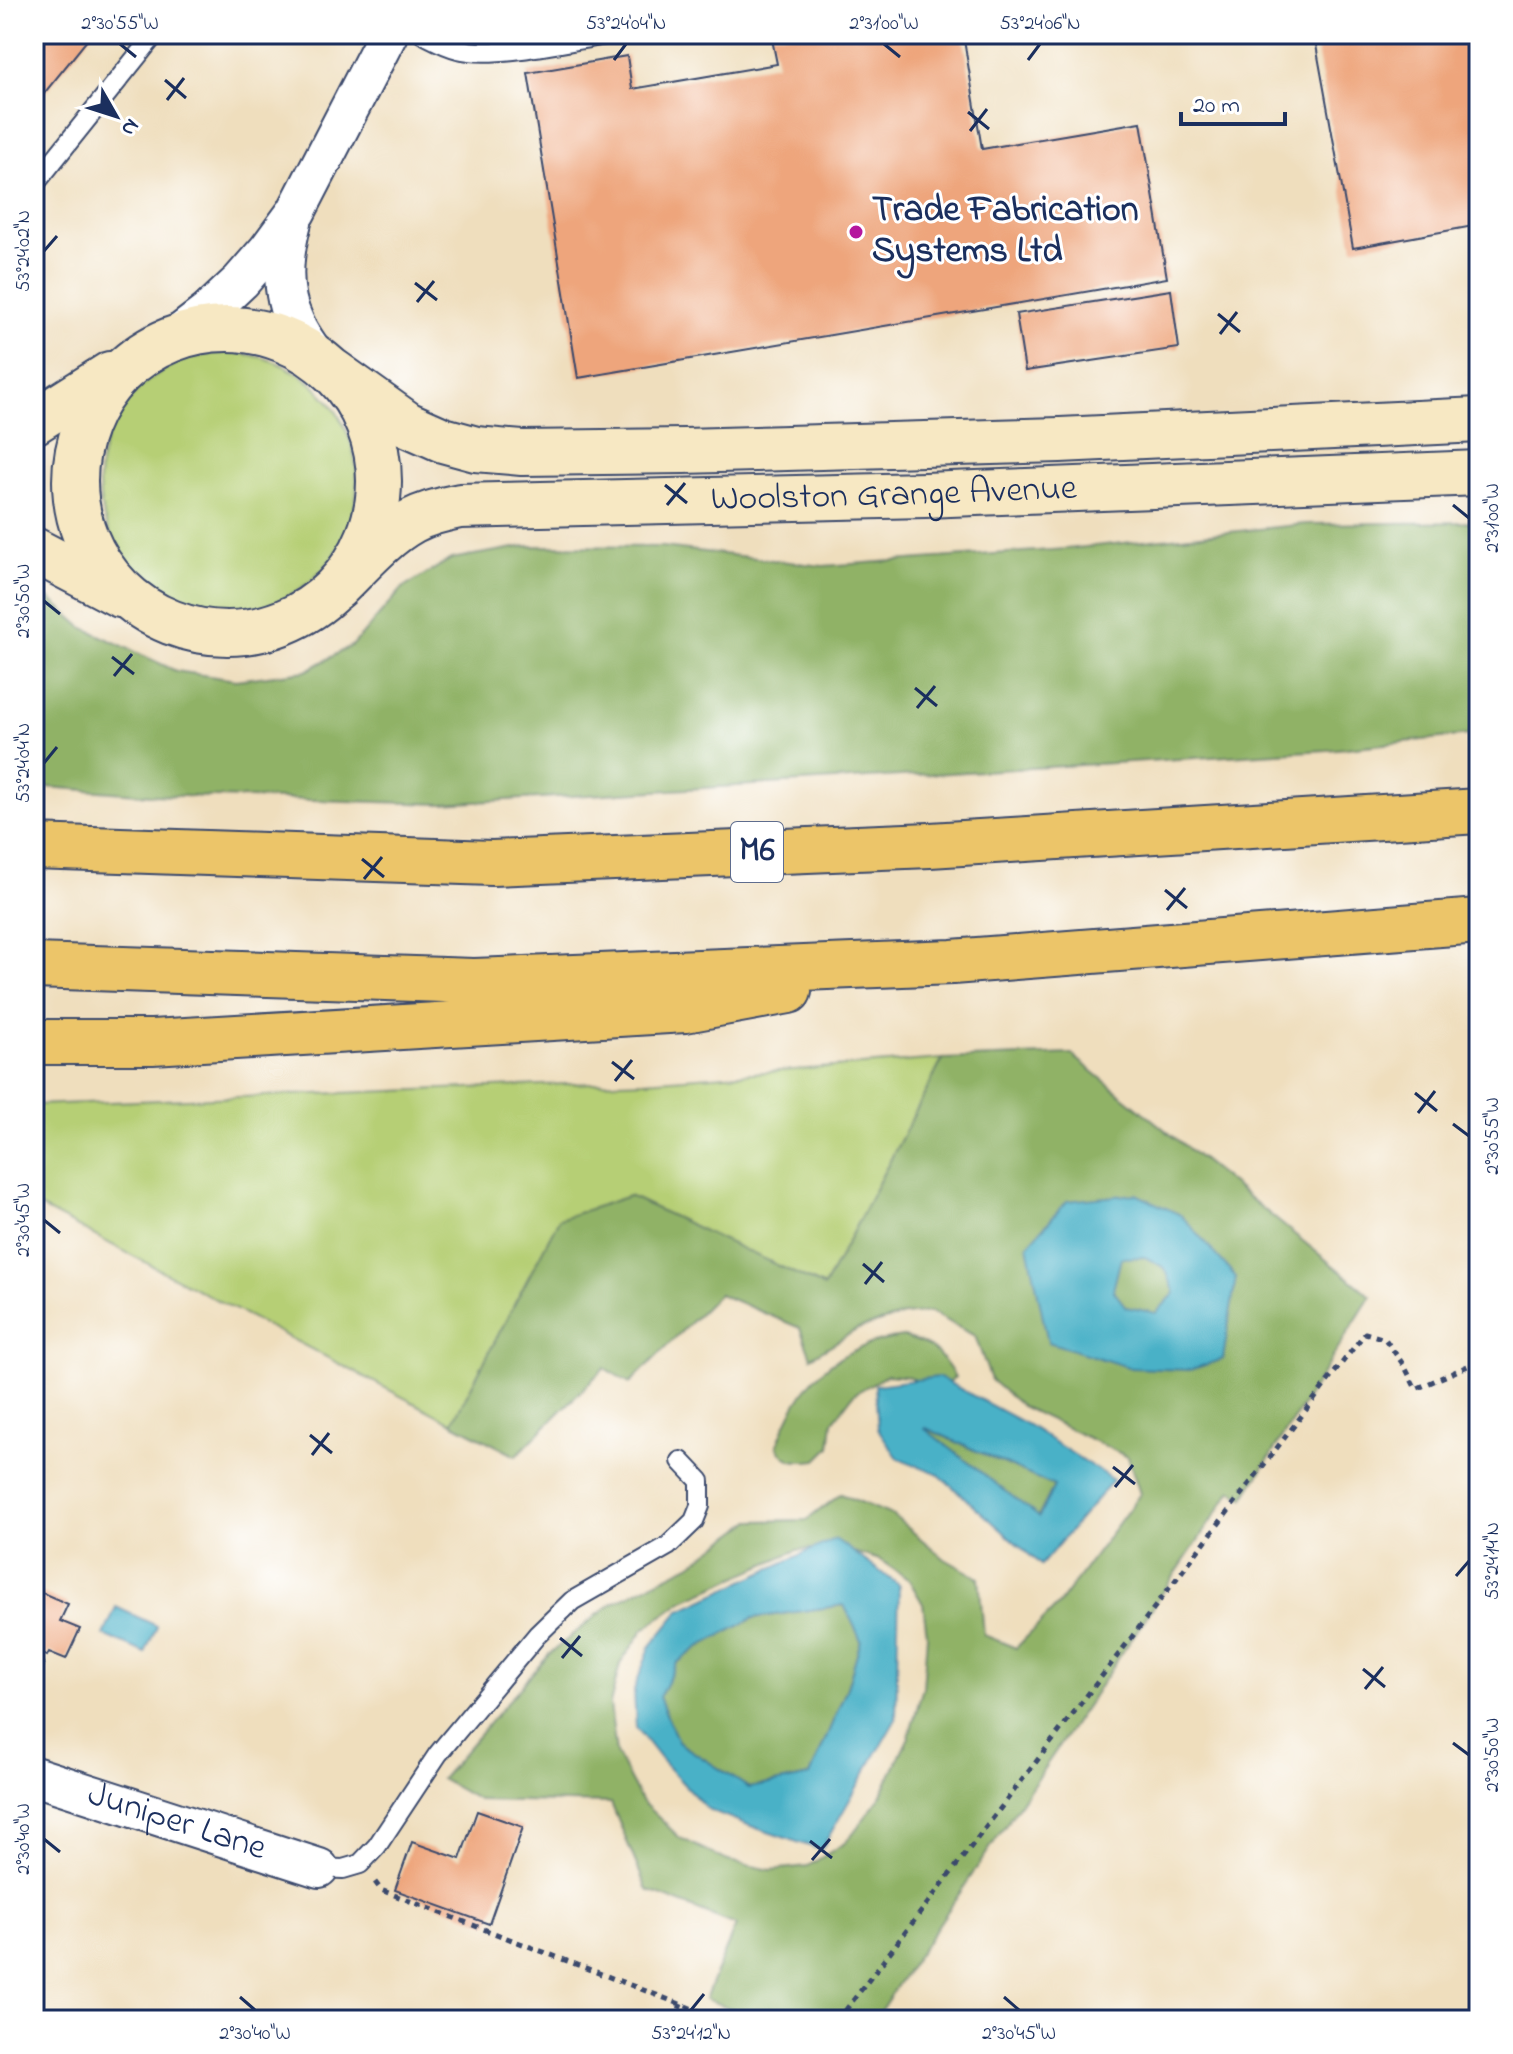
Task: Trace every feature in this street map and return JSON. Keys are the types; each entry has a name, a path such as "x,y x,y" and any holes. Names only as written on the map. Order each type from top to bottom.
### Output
{"highway":[{"name":"M6","path":"34,847 492,863 930,845 1479,811"},
{"path":"34,966 474,981 952,962 1479,921"},
{"path":"34,1042 152,1042 685,1010 952,962"}],"main road":[{"name":"Woolston Grange Avenue","path":"161,344 212,329 248,329 284,339 325,364 407,424 443,440 476,449 522,453 1060,440 1479,420"},
{"path":"34,422 161,344"},
{"path":"132,602 99,566 79,522 74,474 84,426 109,384 161,344"},
{"path":"34,550 164,621 200,632 236,634 273,627 307,611 336,588 363,549 378,503 377,456 363,411 325,364"},
{"name":"Woolston Grange Avenue","path":"336,588 384,541 412,522 460,506 925,495 1479,473"}],"street":[{"path":"325,364 294,322 285,294 286,242 296,212 388,34"},
{"path":"161,344 207,313 241,281 296,212"},
{"name":"Juniper Lane","path":"34,1776 319,1868"}],"lane":[{"path":"34,185 155,34"},
{"path":"423,34 459,49 482,51 612,34"},
{"path":"319,1868 343,1869 360,1864 377,1846 438,1754 537,1635 572,1601 668,1546 694,1521 700,1506 700,1481 681,1461"}],"path":[{"path":"838,2020 1365,1333 1385,1339 1416,1389 1479,1361"},
{"path":"360,1864 381,1890 722,2020"},
{"path":"675,2020 681,2004"}],"green space":[{"path":"228,353 277,363 319,391 347,433 357,482 347,531 319,573 277,601 228,611 179,601 137,573 109,531 99,482 109,433 137,391 179,363"},
{"path":"1479,522 1479,734 1327,750 442,804 151,795 34,786 34,585 82,627 176,671 236,680 306,671 353,645 403,588 451,559 526,546 663,547 823,566 1066,549 1306,524"},
{"path":"1071,1054 1371,1296 1244,1498 1232,1490 874,2020 762,2020 705,1999 736,1925 647,1890 611,1803 478,1800 441,1779 548,1655 611,1604 690,1565 751,1521 807,1520 841,1494 894,1516 945,1559 979,1578 984,1635 1016,1648 1058,1605 1140,1494 1128,1457 1021,1406 991,1380 975,1336 930,1312 904,1315 858,1329 811,1357 800,1328 719,1294 630,1383 604,1368 516,1456 452,1423 559,1219 629,1196 824,1287 943,1059","holes":["837,1547 880,1560 909,1580 923,1604 927,1635 923,1687 909,1737 879,1799 846,1842 808,1866 771,1870 728,1861 680,1838 642,1802 616,1753 610,1704 620,1664 644,1629 684,1600 797,1550"]},
{"path":"943,1059 824,1287 629,1196 560,1219 452,1423 34,1204 34,1105 644,1081"},
{"path":"903,1337 934,1350 955,1377 938,1394 910,1377 887,1375 854,1394 833,1422 830,1447 817,1460 799,1461 785,1456 777,1446 786,1423 796,1403 822,1371 857,1349"},
{"path":"921,1426 1054,1486 1038,1517"},
{"path":"845,1605 861,1640 847,1688 810,1776 749,1788 678,1742 658,1697 677,1663 699,1647 753,1618"}],"water":[{"path":"1136,1194 1181,1215 1236,1277 1223,1359 1190,1370 1131,1368 1048,1342 1028,1245 1067,1201","holes":["1145,1257 1165,1268 1175,1293 1156,1313 1126,1307 1113,1290 1121,1258"]},
{"path":"938,1377 1028,1425 1113,1480 1041,1565 937,1473 898,1458 878,1429 875,1385","holes":["926,1428 1054,1486 1039,1517 925,1429"]},
{"path":"835,1539 899,1585 896,1719 821,1850 707,1809 636,1728 634,1690 650,1647 680,1610","holes":["844,1605 861,1640 847,1688 810,1776 749,1788 678,1742 659,1697 677,1663 699,1647 753,1618"]},
{"path":"116,1607 157,1626 145,1653 104,1635"}],"building":[{"path":"34,34 92,34 34,106"},
{"name":"Trade Fabrication Systems Ltd","path":"771,34 963,34 982,149 1141,122 1167,278 578,378 528,73 627,56 632,89 777,64"},
{"path":"1314,34 1479,34 1479,225 1353,248"},
{"path":"1171,290 1179,348 1025,371 1016,314"},
{"path":"38,1591 68,1604 60,1621 80,1629 66,1659 34,1650 34,1599"},
{"path":"34,1659 44,1663 34,1686"},
{"path":"477,1811 523,1827 489,1924 395,1890 412,1842 460,1859"}],"place":[{"name":"Trade Fabrication Systems Ltd","path":"856,232"}]}
